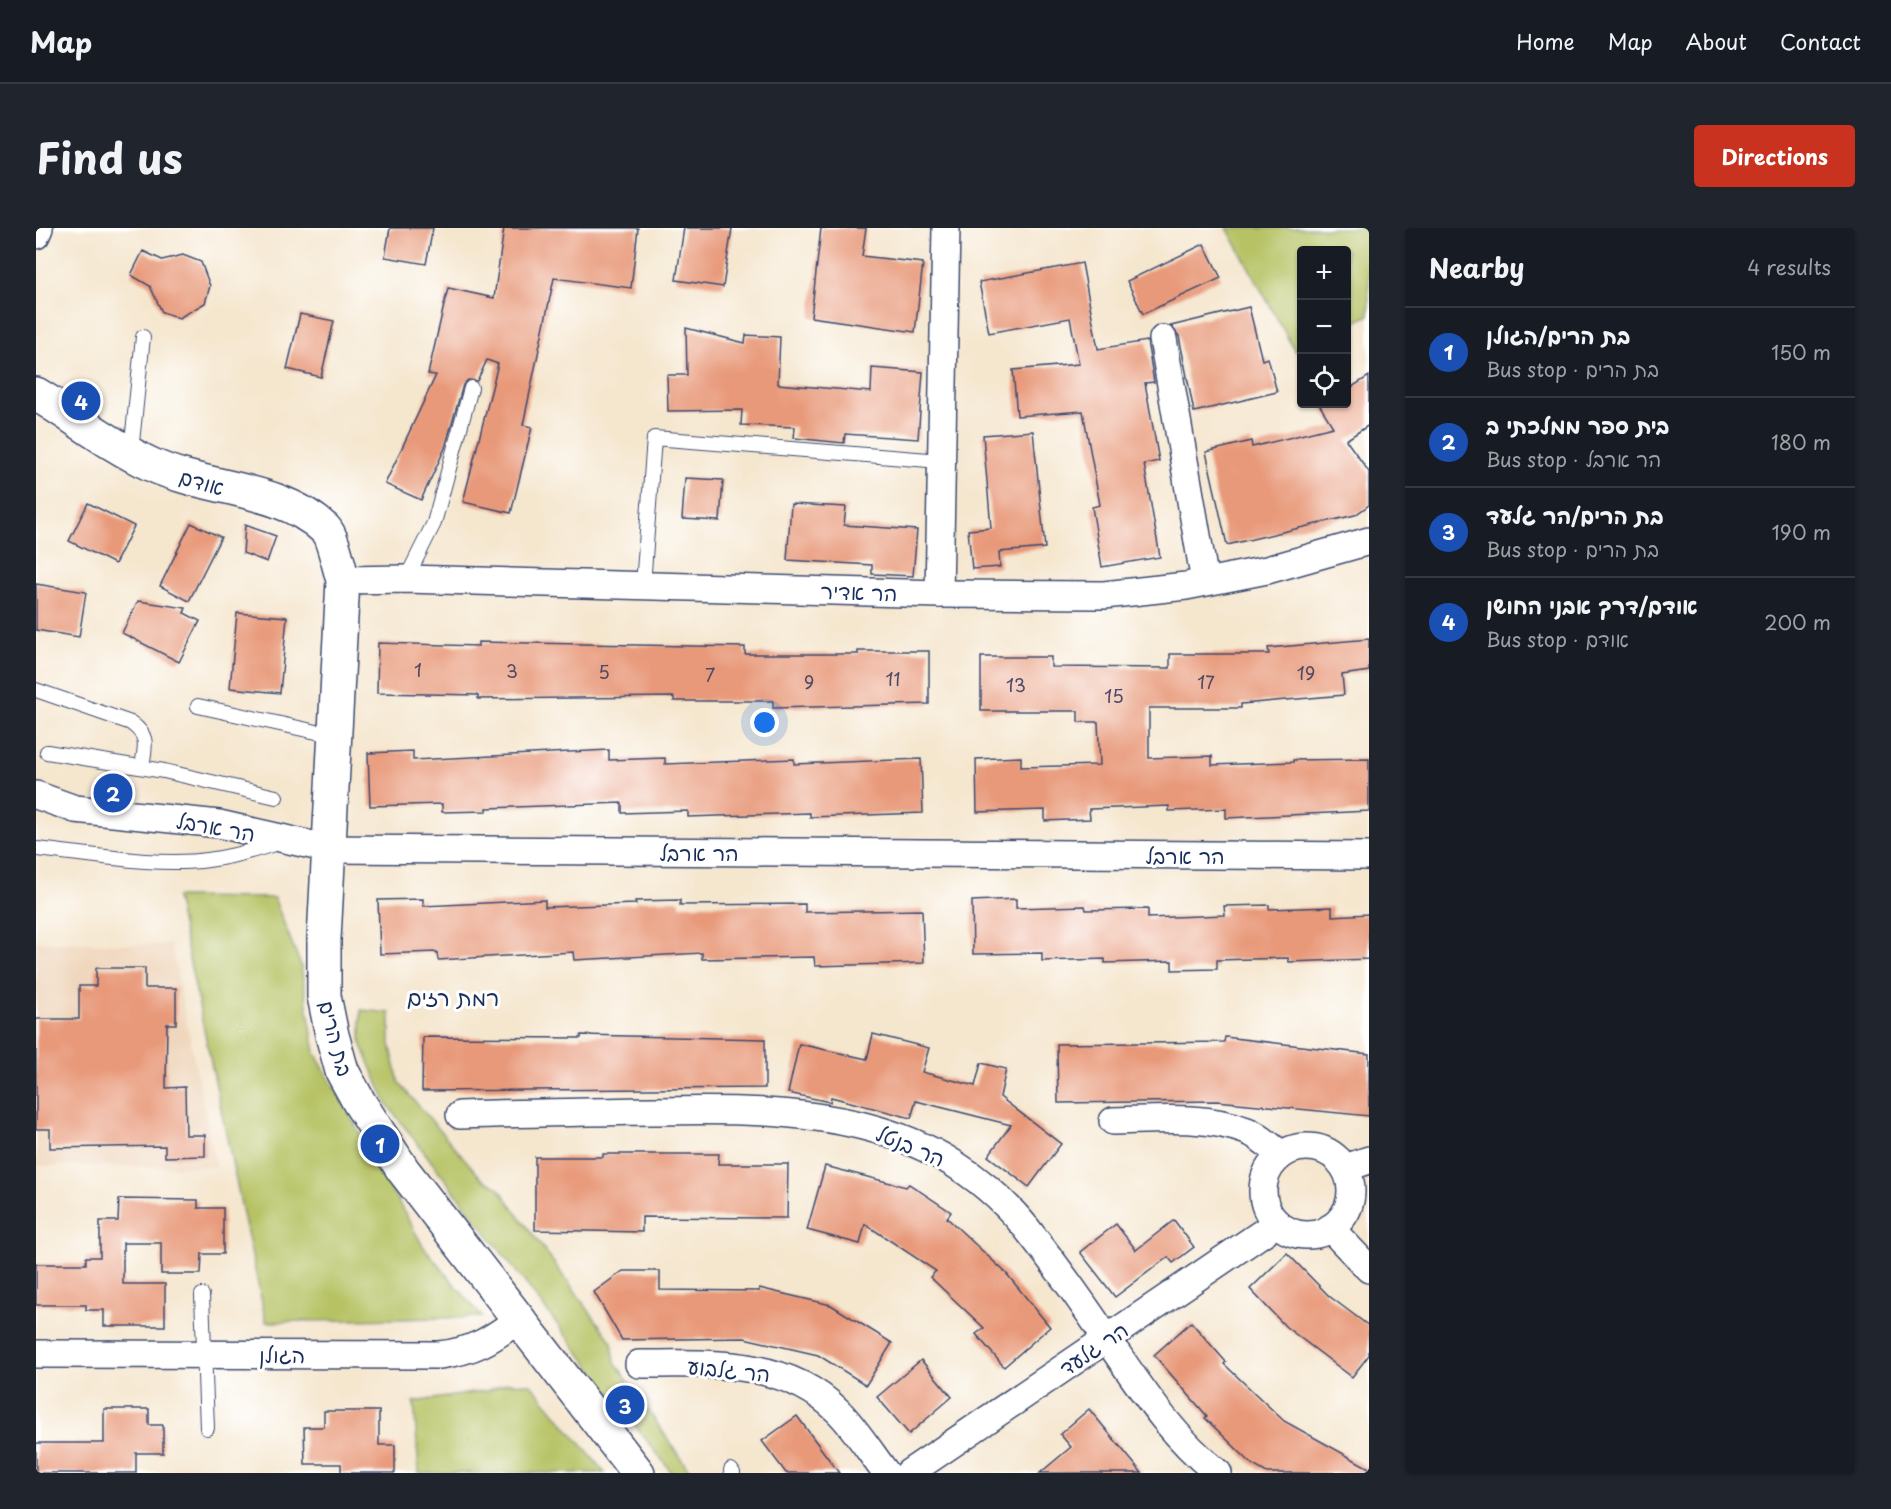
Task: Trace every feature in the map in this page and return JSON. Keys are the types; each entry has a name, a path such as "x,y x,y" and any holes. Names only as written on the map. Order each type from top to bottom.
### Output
{"street":[{"path":"36,235 39,228"},
{"path":"939,594 946,228"},
{"path":"1163,339 1205,582"},
{"name":"אודם","path":"36,394 149,464 183,477 277,502 305,514 327,531 343,580"},
{"name":"הר אדיר","path":"343,580 406,579 939,594 1104,595 1205,582 1267,570 1369,541"},
{"name":"בת הרים","path":"343,580 324,996 342,1071 403,1170 638,1473"},
{"name":"הר ארבל","path":"36,795 75,809 219,824 329,849 1369,856"},
{"name":"הר בנטל","path":"460,1115 741,1109 833,1118 882,1131 929,1148 965,1169 1001,1198 1034,1237 1143,1393 1177,1436 1218,1473"},
{"path":"1113,1121 1192,1120 1221,1123 1249,1131 1281,1154"},
{"path":"1304,1147 1320,1148 1357,1164 1348,1206 1341,1219 1330,1228 1303,1234 1289,1231 1277,1223 1268,1211 1263,1197 1264,1181 1270,1166 1281,1154 1304,1147"},
{"name":"הר גלעד","path":"909,1473 1277,1223"},
{"path":"1330,1228 1369,1269"},
{"name":"הגולן","path":"36,1354 439,1355 466,1352 490,1340 519,1319"},
{"name":"הר גלבוע","path":"639,1364 714,1364 752,1368 782,1375 812,1390 838,1411 885,1473"}],"lane":[{"path":"130,452 143,338"},
{"path":"406,579 434,523 471,388"},
{"path":"644,585 654,438 941,461"},
{"path":"36,690 130,723 142,732 146,741 142,767"},
{"path":"198,706 335,736"},
{"path":"47,752 142,767 276,797"},
{"path":"36,849 158,860 206,861 244,854 287,840"},
{"path":"202,1295 207,1428"}],"shaded area":[{"path":"36,942 171,945 216,1167 36,1166"}],"green space":[{"path":"1227,228 1369,228 1369,315 1351,324 1351,246 1297,246 1297,350 1295,351"},
{"path":"176,897 274,898 301,966 315,1053 423,1246 482,1317 266,1322"},
{"path":"361,1010 390,1013 390,1044 399,1083 482,1179 498,1187 612,1342 615,1362 691,1473 672,1473 387,1104 361,1043"},
{"path":"508,1383 531,1384 605,1473 419,1473 414,1402 486,1391"}],"building":[{"path":"390,228 433,228 426,264 385,257"},
{"path":"504,228 638,228 631,288 554,278 523,425 532,427 511,513 463,502 498,364 487,360 477,381 468,380 463,385 445,448 421,500 385,484 436,375 428,374 448,288 494,298"},
{"path":"684,228 732,228 723,287 676,280"},
{"path":"821,228 866,228 862,256 923,263 915,332 811,317"},
{"path":"1204,244 1221,278 1143,314 1127,281"},
{"path":"143,251 162,260 183,255 201,262 210,286 205,303 179,318 162,312 150,286 131,275"},
{"path":"1082,263 1098,349 1147,341 1154,382 1145,383 1159,461 1144,464 1160,557 1102,567 1092,507 1100,505 1083,411 1017,416 1013,370 1079,364 1070,318 989,333 979,282"},
{"path":"1249,307 1262,360 1268,358 1277,392 1194,412 1179,336 1171,326"},
{"path":"300,314 334,321 321,377 287,369"},
{"path":"686,328 745,343 746,335 780,337 778,384 871,392 872,368 923,372 918,439 845,434 844,443 794,438 795,427 741,425 742,410 668,411 667,375 687,375"},
{"path":"1369,376 1369,425 1346,440 1369,472 1369,505 1355,515 1227,545 1206,452 1251,441 1252,447 1333,427 1321,408 1351,408 1351,387"},
{"path":"1033,431 1045,548 999,552 1000,567 972,569 968,530 991,528 983,435"},
{"path":"685,478 723,480 720,521 682,519"},
{"path":"88,503 134,526 115,564 69,541"},
{"path":"791,504 846,507 844,525 917,530 913,576 872,574 872,565 787,560"},
{"path":"191,523 221,537 189,601 160,586"},
{"path":"245,525 276,536 267,562 243,553"},
{"path":"36,584 86,592 79,637 36,630"},
{"path":"138,601 186,608 184,613 200,621 179,662 122,633"},
{"path":"237,613 287,617 280,693 230,688"},
{"path":"1369,639 1369,671 1342,675 1344,695 1241,704 1241,708 1149,708 1149,758 1212,756 1212,765 1293,762 1293,760 1369,759 1369,811 1226,818 1226,809 1169,811 1169,806 1089,809 1090,819 1045,821 1045,810 977,812 976,759 1021,757 1021,767 1100,765 1098,722 1078,722 1078,711 981,711 981,657 1051,657 1051,667 1170,668 1170,654 1269,654 1268,648"},
{"path":"478,642 745,647 745,654 858,654 858,651 929,651 929,704 773,708 773,701 674,701 674,697 478,699 478,695 377,693 378,643 478,646"},
{"path":"609,750 609,760 665,758 665,764 794,759 794,764 921,759 923,813 810,817 810,813 688,817 688,811 622,813 622,803 442,812 442,804 370,806 368,753 413,751 413,760"},
{"path":"423,899 423,906 545,900 545,907 680,900 680,905 805,904 805,912 922,910 924,963 815,966 814,957 702,959 702,953 574,960 573,952 438,960 437,952 380,954 378,900"},
{"path":"1016,899 1016,908 1085,906 1086,910 1148,909 1148,918 1225,915 1224,906 1269,905 1269,909 1332,907 1332,916 1369,914 1369,959 1289,962 1288,958 1217,960 1217,969 1172,970 1172,961 1105,963 1105,959 1042,961 1042,953 973,954 972,901"},
{"path":"96,968 145,968 145,988 176,988 176,1024 167,1024 166,1088 185,1087 186,1135 205,1135 205,1156 165,1157 165,1146 50,1148 50,1129 36,1129 36,1019 79,1019 79,986 96,986"},
{"path":"873,1034 929,1048 922,1072 975,1086 981,1063 1006,1069 1000,1097 1061,1144 1029,1187 988,1156 1011,1125 916,1101 911,1118 831,1097 830,1102 788,1093 799,1044 867,1059"},
{"path":"581,1035 765,1039 765,1088 422,1091 423,1037 581,1038"},
{"path":"1225,1037 1369,1054 1369,1116 1217,1101 1058,1103 1057,1044 1224,1042"},
{"path":"603,1154 719,1154 718,1164 788,1164 787,1218 642,1217 642,1232 535,1230 535,1157 603,1157"},
{"path":"825,1166 906,1187 909,1184 951,1212 947,1218 1006,1273 1050,1327 1004,1367 976,1334 984,1328 930,1277 936,1271 865,1224 860,1244 807,1230"},
{"path":"119,1199 198,1200 198,1208 223,1208 223,1254 202,1254 201,1274 161,1274 161,1243 123,1243 123,1284 165,1284 165,1326 104,1326 104,1310 86,1310 86,1305 36,1305 36,1264 86,1264 86,1257 100,1257 100,1221 118,1221"},
{"path":"1174,1220 1194,1247 1173,1263 1168,1257 1115,1297 1080,1252 1116,1224 1136,1250"},
{"path":"1287,1253 1329,1296 1369,1326 1369,1355 1352,1377 1286,1327 1250,1289"},
{"path":"623,1271 660,1271 660,1290 759,1291 759,1288 831,1305 892,1343 866,1385 818,1355 744,1338 622,1340 594,1292"},
{"path":"1191,1322 1226,1362 1224,1364 1284,1421 1369,1468 1369,1473 1267,1473 1253,1465 1205,1418 1207,1416 1154,1355"},
{"path":"921,1360 952,1397 909,1434 877,1397"},
{"path":"104,1409 149,1409 149,1425 163,1425 163,1453 136,1453 136,1473 36,1473 36,1443 104,1443"},
{"path":"1089,1409 1142,1473 1040,1473 1071,1447 1060,1434"},
{"path":"324,1411 379,1411 379,1445 395,1445 395,1473 341,1473 341,1464 305,1464 304,1427 324,1427"},
{"path":"797,1416 839,1473 786,1473 762,1441"}],"place":[{"name":"אודם/דרך אבני החושן","path":"81,401"},
{"name":"בית ספר ממלכתי ב","path":"113,793"},
{"name":"בת הרים/הגולן","path":"380,1144"},
{"name":"בת הרים/הר גלעד","path":"625,1405"}],"district":[{"name":"רמת רזים","path":"453,996"}]}
